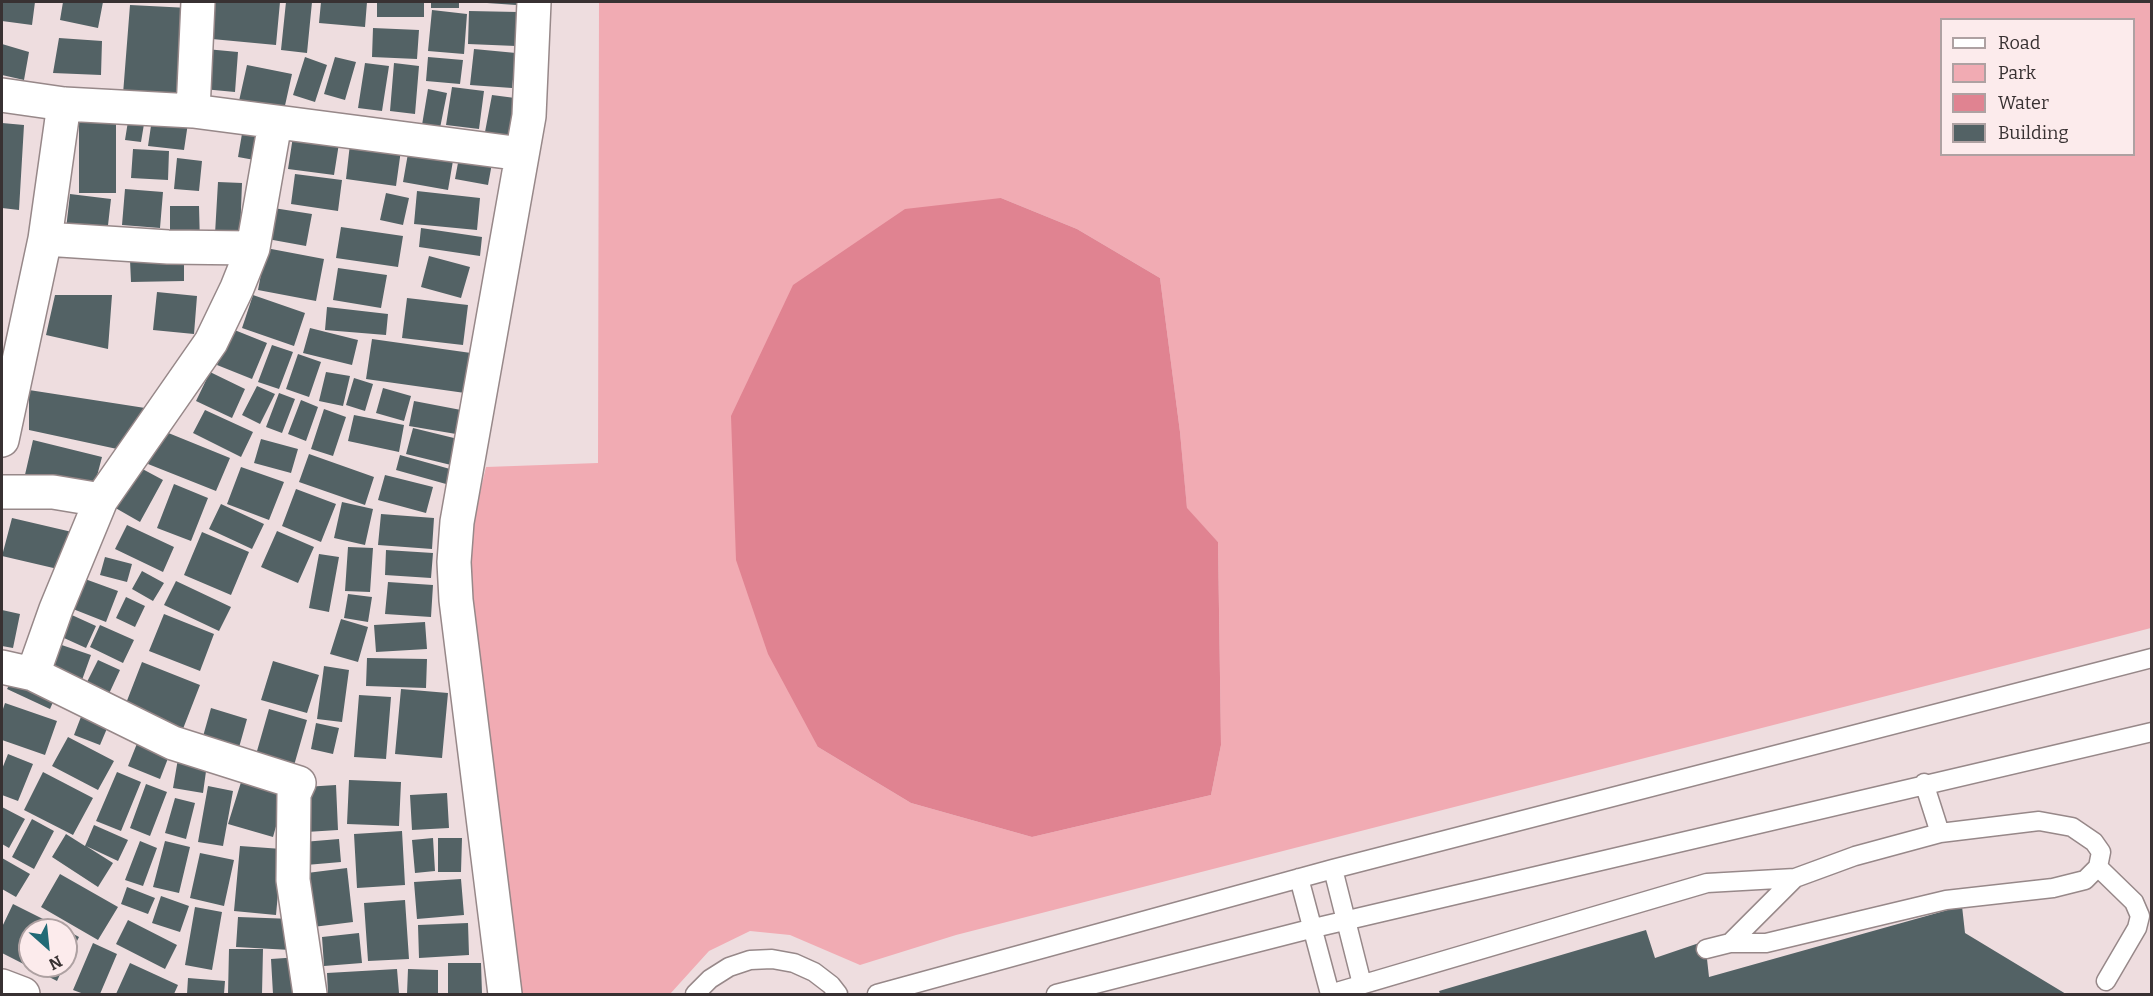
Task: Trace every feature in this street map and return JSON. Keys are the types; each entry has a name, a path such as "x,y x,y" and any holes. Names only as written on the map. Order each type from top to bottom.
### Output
{"street":[{"path":"193,111 198,2"},
{"path":"505,994 456,600 454,562 457,522 504,244 529,117 534,2"},
{"path":"2,95 64,104 193,111 522,154"},
{"path":"2,440 45,239 64,104"},
{"path":"33,674 56,609 101,500 211,342 253,248 275,123"},
{"path":"45,239 168,247 253,248"},
{"path":"2,492 53,492 101,500"},
{"path":"2,667 33,674 173,743 299,783 294,794 293,880 310,994"},
{"path":"2,986 23,994"}],"lane":[{"path":"877,994 1333,869 2151,658"},
{"path":"1056,994 1314,928 1924,783 2151,732"},
{"path":"1924,783 1940,833"},
{"path":"1299,878 1330,994 1707,883 1795,879 1855,856 1940,833 2038,820 2072,827 2094,842 2101,852 2098,867 2085,880 2053,888 1946,900 1766,943 1730,943 1706,949"},
{"path":"2098,867 2134,902 2140,916 2137,928 2106,981"},
{"path":"1333,869 1362,984"},
{"path":"1730,943 1795,879"},
{"path":"695,994 710,979 729,967 750,960 772,959 794,963 814,972 831,985 838,994"}],"green space":[{"path":"599,2 2151,2 2151,628 956,935 860,965 790,935 750,931 709,951 670,994 509,994 468,543 486,467 598,463","holes":["1001,198 1077,229 1160,278 1180,432 1187,509 1218,542 1221,745 1211,795 1032,837 911,803 818,747"]}],"water":[{"path":"1001,198 1077,229 1160,278 1180,432 1187,508 1218,542 1221,745 1211,795 1032,837 911,803 818,747 768,654 736,560 731,416 793,285 905,209"}],"building":[{"path":"2,2 35,2 32,25 2,21"},
{"path":"63,2 103,2 98,28 60,20"},
{"path":"215,2 280,2 276,45 212,39"},
{"path":"286,2 312,2 307,53 281,50"},
{"path":"321,2 367,2 365,27 319,23"},
{"path":"377,2 424,2 424,17 377,17"},
{"path":"431,2 459,2 459,8 431,8"},
{"path":"516,2 516,5 487,3"},
{"path":"130,5 189,8 182,98 123,94"},
{"path":"432,10 467,14 464,54 428,51"},
{"path":"469,11 518,12 516,46 468,44"},
{"path":"373,28 419,30 417,59 372,57"},
{"path":"59,38 102,41 101,75 53,73"},
{"path":"2,44 29,52 24,80 2,75"},
{"path":"206,49 238,52 235,92 203,89"},
{"path":"474,49 516,53 512,88 470,85"},
{"path":"305,57 327,65 315,102 293,95"},
{"path":"335,57 356,62 345,100 324,94"},
{"path":"428,57 463,60 460,84 426,81"},
{"path":"365,63 389,66 382,111 358,108"},
{"path":"394,63 419,66 415,114 390,111"},
{"path":"247,65 292,74 284,110 239,101"},
{"path":"452,87 484,91 479,129 446,125"},
{"path":"428,89 447,93 440,128 422,125"},
{"path":"492,95 515,98 508,136 485,132"},
{"path":"129,115 145,118 141,142 125,140"},
{"path":"152,119 188,123 184,150 148,146"},
{"path":"2,123 24,125 19,210 2,208"},
{"path":"79,123 116,123 116,193 79,193"},
{"path":"243,128 265,132 260,161 238,157"},
{"path":"294,130 340,137 334,175 288,169"},
{"path":"410,142 455,149 448,190 403,182"},
{"path":"350,144 401,150 396,186 346,179"},
{"path":"133,149 169,151 168,180 131,178"},
{"path":"460,152 493,158 488,185 455,179"},
{"path":"177,158 202,161 199,191 174,189"},
{"path":"295,174 342,180 338,211 291,204"},
{"path":"218,182 242,183 240,235 215,234"},
{"path":"125,189 163,192 160,228 122,225"},
{"path":"417,191 480,198 477,230 414,224"},
{"path":"386,193 409,198 403,225 380,220"},
{"path":"70,194 111,199 107,234 66,229"},
{"path":"170,206 199,206 200,244 170,245"},
{"path":"267,207 312,214 306,246 262,238"},
{"path":"341,227 403,236 398,267 336,258"},
{"path":"421,228 482,237 480,256 419,247"},
{"path":"266,248 324,259 316,301 258,290"},
{"path":"429,256 470,267 461,298 421,287"},
{"path":"184,258 184,281 131,282 130,260"},
{"path":"338,268 387,275 381,308 333,300"},
{"path":"157,292 197,296 194,334 153,330"},
{"path":"55,295 112,295 108,349 46,335"},
{"path":"253,295 305,313 294,346 242,328"},
{"path":"407,298 468,305 463,345 402,338"},
{"path":"327,307 388,314 386,335 325,330"},
{"path":"310,328 358,340 352,365 303,353"},
{"path":"232,329 267,343 252,379 217,365"},
{"path":"372,339 471,353 465,393 366,379"},
{"path":"272,345 293,352 279,389 258,382"},
{"path":"298,354 321,362 309,397 286,389"},
{"path":"210,372 245,389 232,418 196,401"},
{"path":"326,372 350,376 343,406 319,401"},
{"path":"354,378 373,384 365,411 346,405"},
{"path":"257,386 275,394 260,424 242,415"},
{"path":"383,388 411,396 404,421 376,413"},
{"path":"29,390 158,410 131,452 29,430"},
{"path":"279,393 295,399 282,433 266,427"},
{"path":"301,400 318,407 306,441 288,434"},
{"path":"414,401 461,410 456,434 409,426"},
{"path":"324,409 346,417 333,456 311,449"},
{"path":"205,410 253,432 241,457 193,433"},
{"path":"354,415 404,425 399,452 348,441"},
{"path":"413,428 458,439 451,465 406,454"},
{"path":"161,430 230,458 216,491 148,464"},
{"path":"261,439 298,449 291,473 254,463"},
{"path":"33,440 102,457 92,495 24,479"},
{"path":"309,454 374,477 365,505 299,482"},
{"path":"400,455 450,469 446,484 396,470"},
{"path":"135,465 163,480 140,522 112,506"},
{"path":"241,467 284,482 269,520 227,504"},
{"path":"385,475 433,487 426,513 378,500"},
{"path":"174,484 208,498 191,541 157,528"},
{"path":"296,489 336,504 321,542 282,526"},
{"path":"342,502 373,509 365,545 334,538"},
{"path":"221,504 264,524 252,549 209,529"},
{"path":"381,514 434,518 432,549 378,545"},
{"path":"12,518 72,532 62,570 2,556"},
{"path":"127,525 174,547 163,572 115,549"},
{"path":"277,531 314,547 298,583 261,567"},
{"path":"202,532 249,552 231,595 184,575"},
{"path":"348,547 373,548 370,592 345,591"},
{"path":"386,550 433,553 431,578 385,575"},
{"path":"319,554 339,557 329,612 309,608"},
{"path":"105,557 132,564 127,582 100,575"},
{"path":"142,571 164,583 153,601 132,589"},
{"path":"85,579 118,591 106,622 73,609"},
{"path":"176,581 231,607 219,631 164,605"},
{"path":"388,582 433,585 431,617 385,614"},
{"path":"348,594 372,597 368,622 344,618"},
{"path":"126,597 145,606 135,627 116,618"},
{"path":"2,610 20,614 13,648 2,646"},
{"path":"63,611 96,626 86,648 53,633"},
{"path":"164,614 214,634 200,671 149,651"},
{"path":"341,619 368,627 358,662 330,654"},
{"path":"425,622 427,649 376,652 374,625"},
{"path":"100,625 134,640 123,663 90,647"},
{"path":"47,640 91,655 82,680 38,665"},
{"path":"367,658 427,659 426,688 366,686"},
{"path":"98,660 120,670 107,698 84,688"},
{"path":"273,661 319,675 307,713 261,700"},
{"path":"142,662 200,685 181,734 123,711"},
{"path":"324,666 349,670 342,722 317,719"},
{"path":"15,674 57,693 50,709 7,689"},
{"path":"401,689 448,693 442,758 395,754"},
{"path":"359,695 391,697 386,759 354,757"},
{"path":"5,703 57,721 45,755 2,740 2,712"},
{"path":"211,708 247,719 238,751 202,740"},
{"path":"84,709 111,719 100,745 74,735"},
{"path":"269,709 307,720 291,776 253,765"},
{"path":"316,723 339,728 333,754 311,749"},
{"path":"140,736 172,748 160,779 128,766"},
{"path":"68,737 114,761 98,790 52,766"},
{"path":"179,753 208,757 203,793 173,788"},
{"path":"8,754 33,764 18,801 2,795 2,769"},
{"path":"43,772 93,798 73,835 24,810"},
{"path":"117,772 141,782 121,831 96,821"},
{"path":"242,779 286,791 273,837 228,824"},
{"path":"349,780 401,782 399,826 347,824"},
{"path":"146,784 167,792 150,836 130,828"},
{"path":"336,785 338,830 306,832 305,787"},
{"path":"208,786 233,791 223,846 198,842"},
{"path":"447,793 449,828 412,830 410,795"},
{"path":"175,798 195,803 186,839 165,833"},
{"path":"2,807 25,819 9,848 2,844"},
{"path":"32,819 54,831 34,869 12,857"},
{"path":"94,825 128,840 118,861 86,846 113,863 98,887 52,857 66,834 85,846"},
{"path":"402,831 405,885 357,888 354,834"},
{"path":"433,838 435,871 415,873 412,840"},
{"path":"438,838 462,838 461,872 438,872"},
{"path":"339,839 341,862 306,865 303,842"},
{"path":"140,841 157,848 143,886 125,880"},
{"path":"165,841 190,847 179,893 153,887"},
{"path":"240,846 282,849 276,915 234,911"},
{"path":"200,853 234,860 224,906 190,898"},
{"path":"2,858 30,874 16,897 2,889"},
{"path":"347,868 353,922 313,927 307,873"},
{"path":"60,874 118,907 98,940 78,928 78,918 60,918 41,907"},
{"path":"461,879 464,915 417,919 414,882"},
{"path":"127,887 155,898 148,914 121,904"},
{"path":"161,896 189,906 180,932 152,923"},
{"path":"405,900 409,959 368,961 364,903"},
{"path":"13,904 41,918 18,918 18,961 2,953 2,927"},
{"path":"1962,906 1965,933 2066,994 1440,994 1439,991 1646,930 1655,958 1705,941 1709,977"},
{"path":"195,907 222,912 212,970 185,965"},
{"path":"238,917 293,919 291,950 236,947"},
{"path":"128,920 177,945 165,969 116,944"},
{"path":"468,923 469,955 419,958 418,925"},
{"path":"359,933 362,963 324,966 322,937"},
{"path":"93,943 117,954 100,994 84,994 73,990"},
{"path":"229,949 263,949 262,994 228,994"},
{"path":"300,957 302,994 273,994 271,959"},
{"path":"130,963 178,985 174,994 116,994"},
{"path":"448,963 481,963 482,994 448,994"},
{"path":"397,969 399,993 328,994 327,973"},
{"path":"408,969 438,970 438,994 407,994"},
{"path":"188,978 225,981 224,994 187,994"}]}
